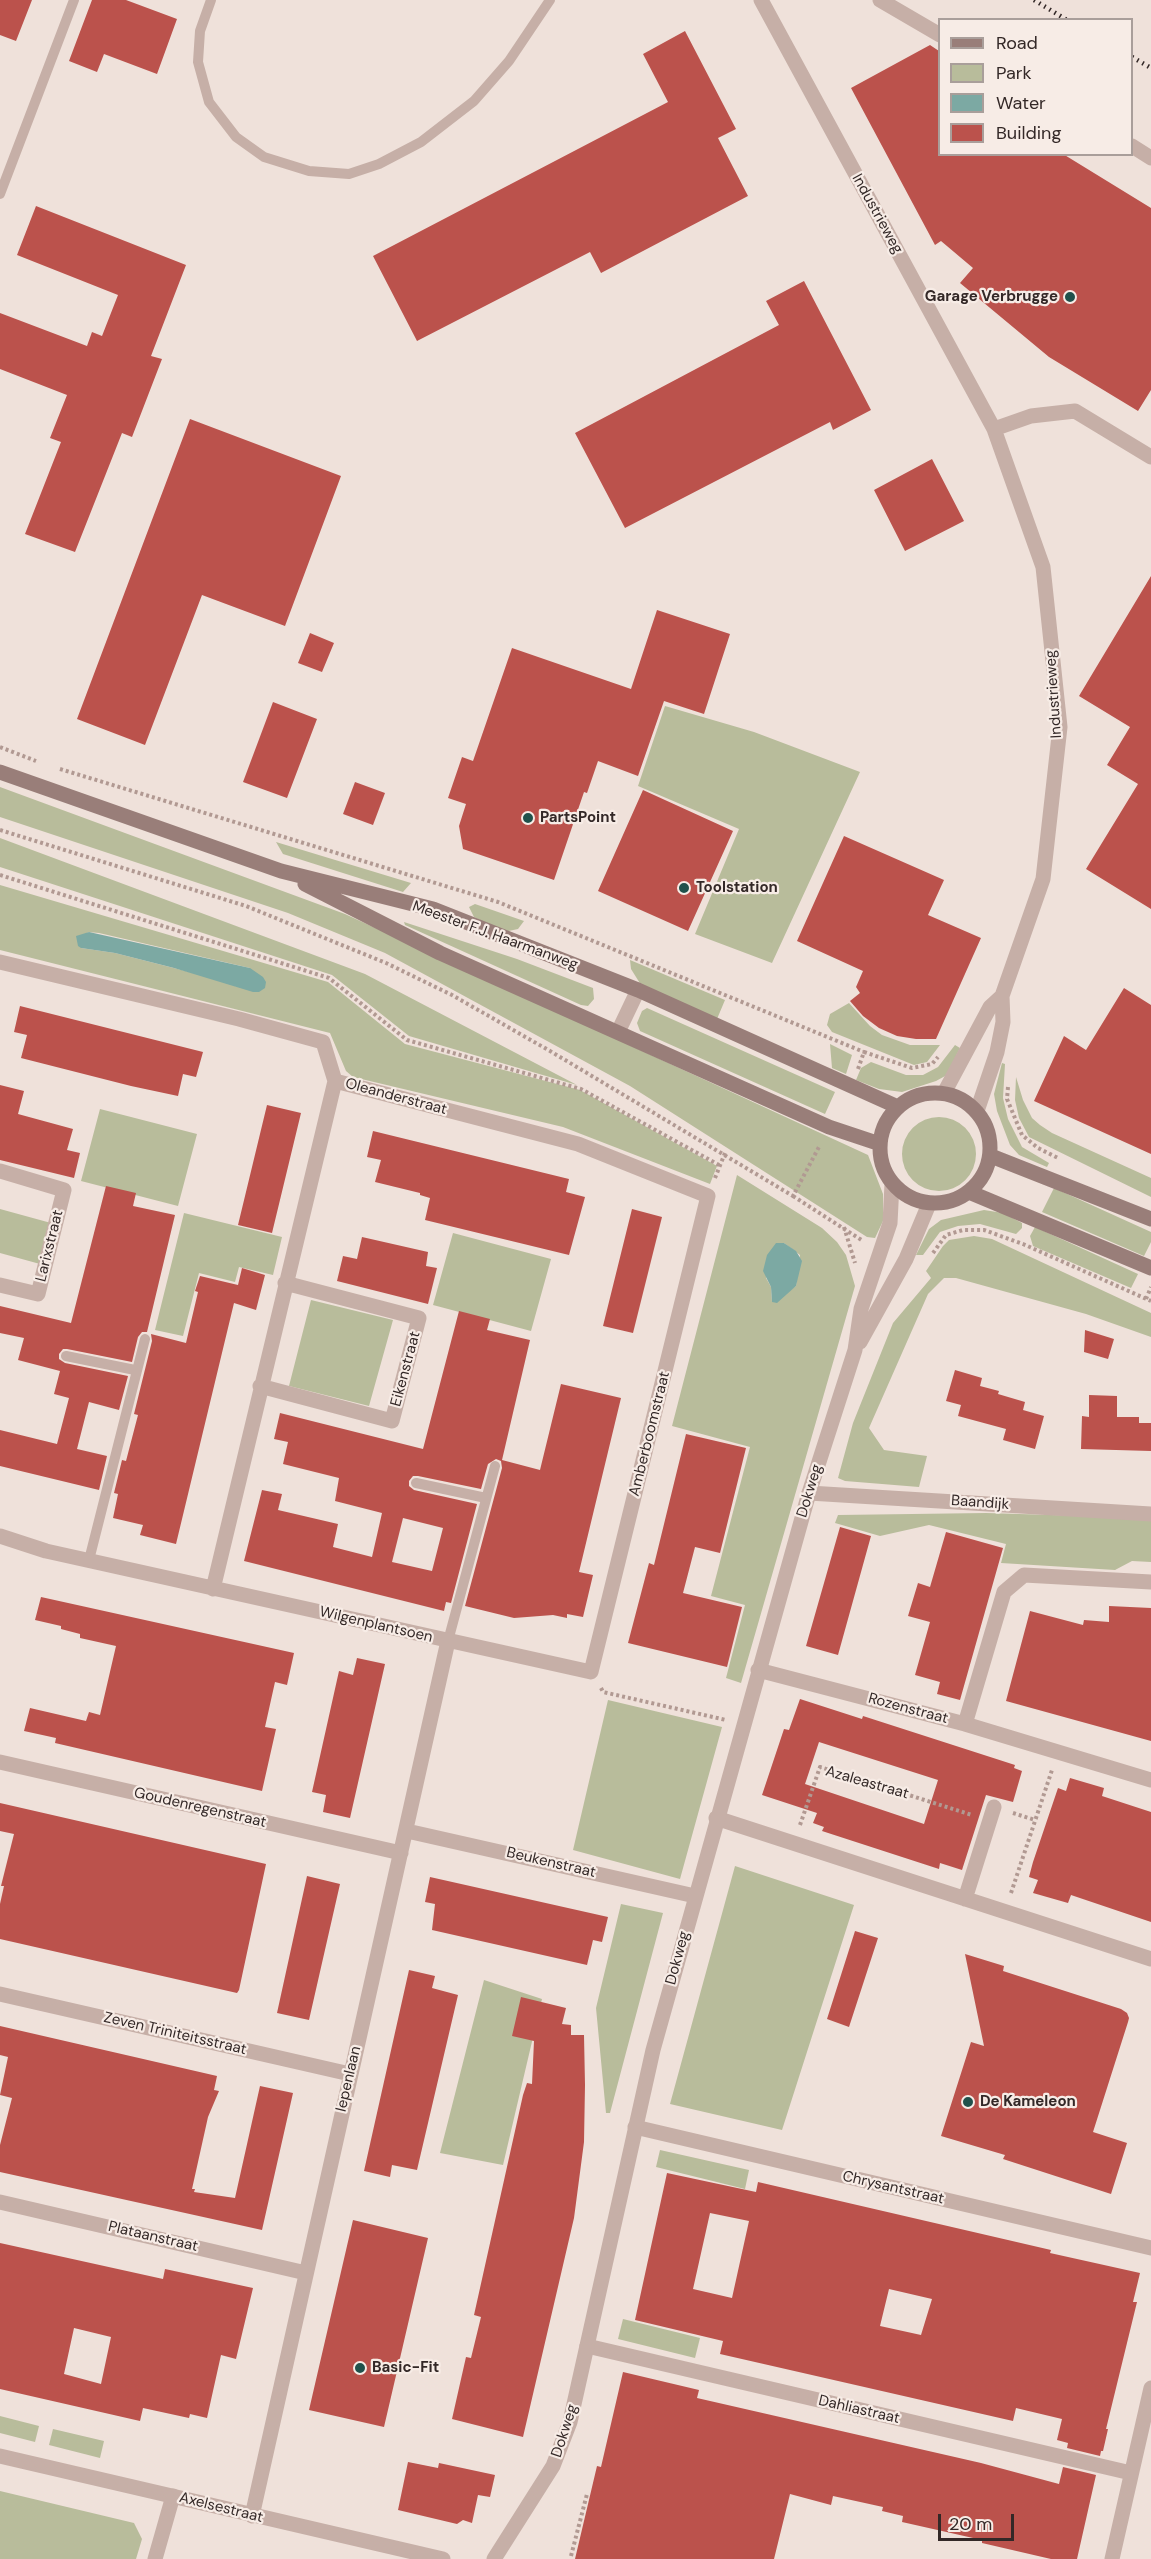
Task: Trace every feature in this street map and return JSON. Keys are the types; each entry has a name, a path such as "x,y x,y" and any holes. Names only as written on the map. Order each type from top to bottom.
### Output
{"main road":[{"name":"Meester F.J. Haarmanweg","path":"0,772 281,871 434,909 638,990 898,1107"},
{"name":"Meester F.J. Haarmanweg","path":"281,871 440,953 829,1127 880,1144"},
{"path":"944,1093 962,1100 977,1111 988,1131 991,1156 984,1176 969,1192 950,1202 929,1204 909,1197 892,1184 882,1165 880,1144 885,1124 898,1107 920,1095 944,1093"},
{"path":"991,1156 1151,1219"},
{"path":"969,1192 1151,1268"}],"street":[{"name":"Industrieweg","path":"760,0 994,429 1043,567 1060,727 1043,879 1002,996 1003,1022 997,1052 977,1111"},
{"path":"880,0 938,34"},
{"path":"1133,147 1151,158"},
{"path":"994,429 1031,416 1075,411 1151,457"},
{"name":"Oleanderstraat","path":"0,962 322,1042 335,1081 578,1144 708,1196"},
{"path":"618,1032 638,990"},
{"name":"Industrieweg","path":"944,1093 990,1007 1002,996"},
{"path":"213,1589 335,1081"},
{"name":"Larixstraat","path":"0,1171 64,1190 38,1294 0,1285"},
{"name":"Dokweg","path":"494,2559 553,2466 570,2422 653,2050 716,1818 809,1493 855,1350 861,1309 890,1223 892,1184"},
{"name":"Amberboomstraat","path":"591,1672 708,1196"},
{"name":"Dokweg","path":"855,1350 906,1258 929,1204"},
{"name":"Eikenstraat","path":"260,1386 392,1420 419,1318 285,1283"},
{"name":"Baandijk","path":"809,1493 1151,1514"},
{"name":"Wilgenplantsoen","path":"0,1536 22,1545 213,1589 591,1672"},
{"path":"964,1724 1004,1592 1024,1575 1151,1582"},
{"name":"Iepenlaan","path":"252,2516 448,1641"},
{"name":"Rozenstraat","path":"758,1670 964,1724 1151,1780"},
{"name":"Goudenregenstraat","path":"0,1762 401,1853"},
{"path":"965,1899 992,1814"},
{"path":"716,1818 1151,1959"},
{"name":"Beukenstraat","path":"407,1831 695,1896"},
{"name":"Zeven Triniteitsstraat","path":"0,1994 350,2074"},
{"name":"Chrysantstraat","path":"635,2127 1151,2248"},
{"name":"Plataanstraat","path":"0,2202 306,2273"},
{"name":"Dahliastraat","path":"587,2346 1131,2473"},
{"path":"1112,2559 1151,2388"},
{"name":"Axelsestraat","path":"0,2456 443,2559"},
{"path":"155,2559 173,2496"}],"lane":[{"path":"0,194 74,0"},
{"path":"211,0 200,31 198,62 209,102 236,137 264,157 309,171 349,174 379,164 421,142 474,101 509,61 550,0"},
{"path":"89,1560 135,1370 145,1339"},
{"path":"66,1356 135,1370"},
{"path":"448,1641 495,1466"},
{"path":"416,1483 486,1498"}],"path":[{"path":"0,875 329,978 407,1040 581,1089 719,1165 724,1153"},
{"path":"793,1196 865,1242 880,1249"},
{"path":"906,1258 923,1264 946,1235 963,1230 984,1230 1023,1244 1151,1302"},
{"path":"1146,1299 1151,1287"},
{"path":"591,1672 603,1692 743,1724"},
{"path":"1005,1912 1057,1752"},
{"name":"Azaleastraat","path":"794,1844 820,1767 992,1814"},
{"path":"571,2556 587,2494"}],"green space":[{"path":"665,706 754,732 860,772 772,963 695,934 739,829 638,786"},
{"path":"0,787 345,914 868,1155 883,1194 883,1221 875,1238 867,1237 630,1086 385,953 288,913 0,817"},
{"path":"0,838 365,974 577,1085 409,1036 332,975 0,867"},
{"path":"276,842 411,883 403,892 283,854"},
{"path":"0,885 328,982 405,1044 580,1090 717,1166 710,1184 563,1127 353,1077 346,1071 330,1033 0,950","holes":["88,932 250,968 238,987 213,978 115,953 81,948"]},
{"path":"475,904 524,921 518,929 504,932 474,917 469,907"},
{"path":"404,922 517,959 593,988 594,999 588,1006 581,1005 405,925"},
{"path":"630,960 725,1000 717,1019 641,985 631,969"},
{"path":"849,1003 870,1026 882,1035 910,1045 940,1045 927,1062 914,1065 832,1032 827,1025 830,1014"},
{"path":"647,1008 835,1092 825,1114 640,1031 637,1023 642,1011"},
{"path":"830,1044 852,1055 846,1074 832,1068"},
{"path":"955,1045 960,1048 947,1075 936,1081 902,1092 879,1089 856,1080 861,1068 871,1062 906,1075 923,1075 938,1067"},
{"path":"1002,1063 1005,1064 1003,1098 1008,1119 1022,1147 1049,1163 1047,1167 1019,1155 1010,1145 997,1111 994,1094"},
{"path":"1016,1077 1023,1100 1032,1118 1052,1133 1151,1178 1151,1197 1029,1137 1019,1118 1015,1100"},
{"path":"100,1109 197,1134 178,1206 81,1181"},
{"path":"939,1117 960,1123 970,1133 976,1154 970,1175 960,1185 939,1191 918,1185 908,1175 902,1154 908,1133 918,1123"},
{"path":"737,1175 822,1228 837,1242 846,1255 855,1286 741,1683 726,1678 745,1605 711,1596 750,1447 672,1426","holes":["784,1243 800,1255 796,1286 772,1302 771,1287 766,1278"]},
{"path":"1054,1188 1151,1232 1151,1242 1144,1256 1042,1212"},
{"path":"0,1209 51,1223 40,1264 0,1253"},
{"path":"984,1210 1003,1213 1022,1223 1022,1228 1016,1234 980,1224 958,1226 940,1232 923,1255 916,1255 929,1229 941,1220"},
{"path":"184,1213 282,1237 273,1275 239,1267 235,1282 199,1273 183,1336 155,1330"},
{"path":"1035,1227 1138,1274 1131,1288 1033,1246 1030,1236"},
{"path":"453,1233 551,1259 531,1331 433,1305"},
{"path":"974,1236 992,1239 1151,1313 1151,1337 1086,1314 956,1278 944,1278 928,1294 869,1428 884,1450 927,1456 919,1487 845,1481 838,1478 853,1423 893,1323 931,1278 926,1271 943,1246 949,1240"},
{"path":"311,1300 393,1320 369,1406 289,1386"},
{"path":"986,1513 1151,1518 1151,1562 1132,1561 1115,1570 1001,1563 1006,1544 929,1525 880,1536 835,1523 838,1515"},
{"path":"608,1700 722,1727 680,1879 573,1850"},
{"path":"735,1866 854,1905 782,2130 670,2104"},
{"path":"621,1904 663,1913 610,2113 606,2113 596,2008"},
{"path":"484,1980 542,1999 503,2165 440,2153"},
{"path":"660,2150 749,2170 745,2189 656,2167"},
{"path":"623,2319 700,2338 695,2358 618,2339"},
{"path":"0,2416 39,2426 35,2442 0,2433"},
{"path":"53,2429 104,2441 100,2458 49,2445"},
{"path":"0,2491 134,2523 142,2539 136,2559 0,2559"}],"water":[{"path":"89,932 250,968 263,977 266,982 265,988 259,992 253,992 174,968 115,953 81,948 78,946 76,936"},
{"path":"776,1243 784,1243 796,1251 802,1261 796,1286 777,1303 772,1302 771,1287 763,1271 767,1255"}],"building":[{"path":"0,0 32,0 16,41 0,35"},
{"path":"92,0 126,0 177,19 157,74 104,54 97,72 69,61"},
{"path":"685,31 736,129 718,138 748,196 601,273 590,252 417,341 373,256 668,102 643,54"},
{"path":"930,45 938,50 938,156 1066,156 1151,208 1151,390 1138,411 1049,357 960,283 973,268 941,241 935,245 851,88"},
{"path":"36,206 186,265 151,356 162,359 132,437 122,433 75,552 25,534 61,442 50,438 67,395 0,369 0,313 87,346 92,332 102,336 118,295 17,255"},
{"path":"804,281 871,410 833,430 830,422 625,528 575,433 779,325 766,301"},
{"path":"190,419 341,476 285,626 202,595 145,745 77,719"},
{"path":"932,459 964,521 905,551 874,490"},
{"path":"1151,576 1151,909 1086,869 1138,784 1107,765 1130,727 1079,696"},
{"path":"657,610 730,634 704,714 664,701 638,776 598,761 587,793 584,792 554,880 463,849 459,826 466,804 448,798 462,757 473,761 512,648 631,689"},
{"path":"310,633 334,643 322,672 298,663"},
{"path":"273,702 317,719 287,798 243,782"},
{"path":"355,782 385,793 373,825 343,814"},
{"path":"643,790 733,831 688,931 598,891"},
{"path":"844,836 944,880 928,915 981,938 936,1039 897,1036 879,1028 863,1016 850,1001 860,993 856,987 863,971 797,941"},
{"path":"1124,988 1151,1005 1151,1154 1034,1101 1064,1036 1086,1050"},
{"path":"20,1006 203,1052 196,1077 183,1074 178,1096 21,1058 27,1035 14,1032"},
{"path":"0,1085 24,1091 18,1114 73,1129 67,1150 80,1153 74,1178 0,1160"},
{"path":"267,1105 301,1113 272,1233 238,1225"},
{"path":"373,1131 569,1179 566,1192 585,1197 569,1255 425,1220 430,1198 420,1193 375,1182 381,1160 367,1157"},
{"path":"106,1186 136,1193 133,1206 175,1215 147,1332 142,1332 138,1337 132,1362 67,1349 63,1349 59,1354 59,1359 65,1363 128,1376 119,1410 89,1402 77,1449 107,1456 99,1490 0,1466 0,1430 57,1444 69,1398 54,1394 60,1371 18,1360 24,1338 0,1333 0,1306 71,1323"},
{"path":"632,1209 662,1217 633,1333 603,1326"},
{"path":"362,1237 428,1252 426,1266 437,1268 428,1304 337,1281 343,1256 357,1259"},
{"path":"242,1268 265,1275 256,1310 234,1303 176,1544 140,1535 143,1525 113,1518 118,1494 114,1493 122,1460 126,1461 138,1415 134,1414 152,1341 151,1334 186,1343 198,1292 195,1291 200,1276 238,1285"},
{"path":"459,1311 490,1319 487,1330 530,1340 502,1460 540,1470 561,1384 621,1398 579,1572 593,1575 583,1617 567,1614 567,1618 553,1615 514,1618 465,1606 502,1468 501,1461 496,1459 488,1464 481,1489 418,1476 413,1476 409,1481 409,1486 414,1490 477,1504 451,1603 446,1602 444,1611 244,1561 262,1490 282,1494 278,1510 338,1524 333,1547 372,1557 382,1513 335,1501 339,1478 283,1464 288,1442 274,1439 280,1413 423,1449","holes":["403,1518 443,1528 432,1571 392,1562"]},
{"path":"1085,1330 1114,1339 1108,1359 1084,1352"},
{"path":"955,1370 982,1378 980,1386 1025,1402 1023,1410 1044,1416 1035,1449 1003,1440 1006,1429 958,1416 961,1405 946,1401"},
{"path":"1089,1395 1117,1396 1117,1417 1139,1417 1139,1423 1151,1423 1151,1451 1081,1449 1082,1416 1089,1417"},
{"path":"686,1434 746,1448 720,1553 695,1547 683,1593 742,1607 727,1667 628,1643 649,1563 654,1565"},
{"path":"840,1527 871,1536 838,1655 806,1646"},
{"path":"946,1532 1003,1548 960,1700 937,1694 940,1682 915,1675 930,1622 908,1616 918,1583 930,1587"},
{"path":"41,1597 294,1653 287,1685 275,1682 265,1727 276,1729 262,1791 55,1743 56,1738 24,1731 30,1708 86,1721 89,1712 100,1715 116,1646 80,1638 80,1634 61,1629 61,1626 35,1620"},
{"path":"1109,1606 1151,1608 1151,1741 1006,1701 1030,1611 1083,1625 1084,1620 1109,1622"},
{"path":"357,1658 385,1664 350,1818 323,1812 326,1795 312,1792 339,1671 353,1675"},
{"path":"800,1699 862,1719 863,1716 1015,1765 1014,1768 1022,1771 1013,1802 986,1795 962,1870 940,1863 939,1869 822,1831 824,1827 813,1823 817,1813 762,1795 784,1729 789,1730","holes":["819,1742 938,1780 924,1824 805,1784"]},
{"path":"1070,1778 1104,1788 1102,1796 1151,1812 1151,1922 1071,1895 1068,1903 1033,1893 1038,1880 1029,1877 1033,1862 1058,1788 1066,1791"},
{"path":"0,1803 266,1864 237,1993 0,1939 0,1904 4,1886 1,1886 14,1834 0,1831"},
{"path":"307,1876 340,1884 309,2020 277,2013"},
{"path":"430,1877 608,1917 602,1942 593,1940 587,1965 432,1930 435,1904 425,1902"},
{"path":"855,1931 878,1938 849,2027 827,2019"},
{"path":"965,1954 1004,1966 1003,1971 1121,2009 1127,2013 1128,2022 1093,2132 1127,2143 1111,2194 1003,2159 1005,2155 941,2136 971,2042 984,2046"},
{"path":"409,1970 435,1976 432,1988 458,1995 417,2170 392,2165 390,2177 364,2171"},
{"path":"521,1997 566,2008 562,2024 571,2025 571,2035 584,2035 585,2085 584,2142 574,2218 523,2437 452,2419 466,2357 471,2358 481,2317 474,2315 523,2095 527,2083 532,2084 534,2041 512,2036"},
{"path":"0,2026 217,2076 214,2090 219,2091 208,2117 192,2189 195,2189 194,2192 235,2198 260,2086 293,2093 262,2230 0,2172 0,2145 12,2098 0,2095 8,2057 0,2055"},
{"path":"667,2173 756,2192 758,2182 1140,2273 1133,2302 1137,2302 1100,2456 1067,2448 1068,2443 1057,2440 1062,2419 1016,2408 1013,2421 720,2354 723,2341 635,2320","holes":["710,2213 749,2221 732,2298 693,2289","889,2289 932,2299 921,2335 880,2326"]},
{"path":"353,2220 428,2238 384,2427 309,2410"},
{"path":"0,2243 163,2279 165,2269 253,2288 236,2359 221,2355 207,2418 190,2414 189,2418 143,2408 140,2421 0,2389","holes":["74,2328 111,2337 101,2384 64,2374"]},
{"path":"623,2372 699,2390 697,2398 981,2463 1059,2484 1063,2467 1096,2475 1077,2559 1051,2559 982,2543 982,2540 902,2522 903,2516 882,2511 883,2507 833,2496 831,2505 790,2494 774,2559 575,2559 597,2466 601,2467"},
{"path":"408,2462 438,2468 439,2463 495,2475 490,2497 478,2495 472,2523 463,2520 457,2524 398,2510"}],"railway":[{"path":"1034,0 1064,18"},
{"path":"1133,58 1151,68"}],"place":[{"name":"Garage Verbrugge","path":"1070,297"},
{"name":"PartsPoint","path":"528,818"},
{"name":"Toolstation","path":"684,888"},
{"name":"De Kameleon","path":"968,2102"},
{"name":"Basic-Fit","path":"360,2368"}]}
